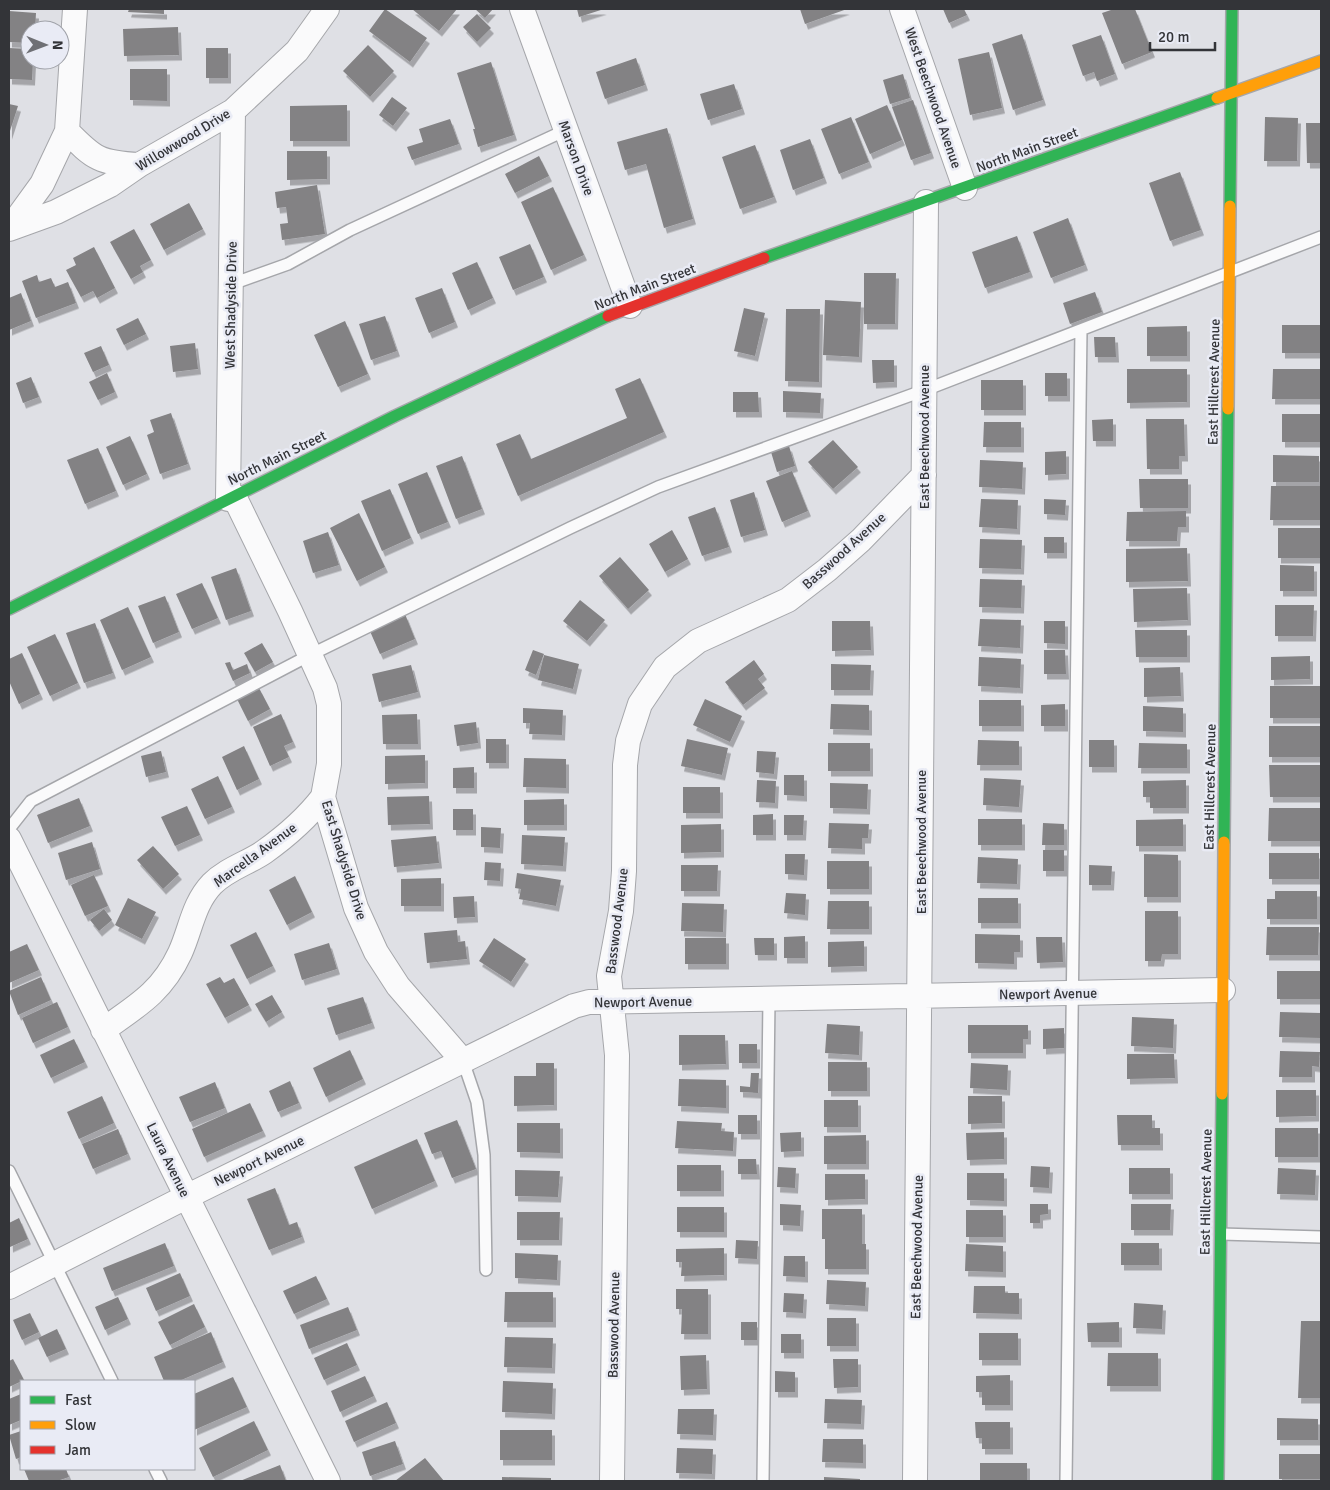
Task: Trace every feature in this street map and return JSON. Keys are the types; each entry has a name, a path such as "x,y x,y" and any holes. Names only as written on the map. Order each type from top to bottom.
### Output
{"street":[{"path":"10,228 42,184 67,131 76,9"},
{"name":"Willowwood Drive","path":"10,228 56,212 110,185 139,165 233,111 297,51 327,9"},
{"name":"Marson Drive","path":"522,9 630,306"},
{"name":"West Beechwood Avenue","path":"902,9 965,188"},
{"name":"East Hillcrest Avenue","path":"1218,1481 1232,9"},
{"name":"North Main Street","path":"9,609 538,347 630,306 1321,60"},
{"name":"West Shadyside Drive","path":"231,498 233,111"},
{"path":"67,131 90,155 115,164 139,165"},
{"name":"East Beechwood Avenue","path":"915,1481 926,202"},
{"name":"Basswood Avenue","path":"612,1481 616,1055 609,976 611,955 620,911 624,871 625,765 628,740 640,704 665,667 698,641 788,600 827,570 861,540 924,475"},
{"name":"East Shadyside Drive","path":"231,498 325,688 329,704 329,764 323,798 356,908 376,952 398,986 464,1061"},
{"name":"Marcella Avenue","path":"103,1030 153,994 181,952 192,917 213,884 235,868 264,852 301,822 323,798"},
{"name":"Laura Avenue","path":"9,839 328,1481"},
{"name":"Newport Avenue","path":"9,1288 186,1196 574,1006 589,1002 1223,990"}],"lane":[{"path":"232,284 288,264 350,230 566,130"},
{"path":"9,829 31,801 310,655 570,528 658,488 925,390 1321,237"},
{"path":"1066,1481 1081,330"},
{"path":"763,1481 769,999"},
{"path":"464,1061 477,1102 484,1155 486,1270"},
{"path":"9,1171 112,1380"},
{"path":"1221,1234 1321,1237"}],"building":[{"path":"129,9 164,9 164,14 128,12"},
{"path":"385,9 427,38 410,62 369,31"},
{"path":"412,9 457,9 439,31"},
{"path":"475,9 493,9 485,18"},
{"path":"577,9 604,9 579,17"},
{"path":"800,9 847,9 805,24"},
{"path":"943,9 964,9 967,15 949,23"},
{"path":"1114,9 1135,9 1152,52 1122,64 1102,13"},
{"path":"9,11 36,13 36,20 20,20 20,43 9,42"},
{"path":"477,14 491,28 477,42 463,27"},
{"path":"178,27 179,55 124,56 123,29"},
{"path":"1022,34 1043,100 1013,110 992,44"},
{"path":"1101,35 1115,74 1097,81 1094,72 1083,76 1072,45"},
{"path":"368,45 394,71 370,97 343,71"},
{"path":"9,48 20,49 20,70 32,70 32,80 9,79"},
{"path":"206,48 228,48 228,78 206,78"},
{"path":"989,52 1002,108 970,115 958,59"},
{"path":"636,58 645,85 605,99 596,72"},
{"path":"491,62 514,135 478,147 473,129 475,129 457,73"},
{"path":"130,69 167,69 167,101 130,100"},
{"path":"903,74 910,98 890,104 883,80"},
{"path":"734,84 742,109 708,120 700,94"},
{"path":"392,97 407,108 393,126 379,115"},
{"path":"913,100 931,153 911,160 892,107"},
{"path":"9,104 18,106 9,134"},
{"path":"347,105 347,141 290,141 290,106"},
{"path":"887,105 902,140 870,154 855,119"},
{"path":"851,117 869,162 839,174 821,129"},
{"path":"1265,117 1298,118 1297,161 1264,161"},
{"path":"450,119 459,144 412,160 407,147 423,142 419,129"},
{"path":"1306,123 1321,123 1321,163 1307,163"},
{"path":"667,128 693,219 664,228 646,164 625,170 617,142"},
{"path":"810,139 824,178 793,190 780,150"},
{"path":"755,145 774,197 740,209 722,157"},
{"path":"287,151 327,151 327,179 287,180"},
{"path":"539,156 549,176 515,193 505,174"},
{"path":"1180,172 1201,230 1170,241 1149,183"},
{"path":"317,185 325,234 282,240 280,224 288,223 286,207 277,208 275,192"},
{"path":"553,187 584,255 551,270 521,202"},
{"path":"189,203 203,229 164,250 150,224"},
{"path":"1068,218 1085,265 1051,278 1033,232"},
{"path":"134,229 151,260 140,266 143,272 131,279 110,242"},
{"path":"1017,236 1030,272 985,288 972,252"},
{"path":"530,244 544,277 513,290 499,257"},
{"path":"94,247 115,288 97,298 93,291 81,297 66,270 76,265 73,258"},
{"path":"477,262 493,298 468,310 452,273"},
{"path":"864,273 896,273 895,324 864,324"},
{"path":"37,275 39,282 51,278 55,287 68,282 76,303 36,318 22,281"},
{"path":"442,288 455,322 429,333 415,298"},
{"path":"1095,292 1102,312 1070,324 1063,303"},
{"path":"21,293 31,321 9,330 9,298"},
{"path":"825,300 861,302 859,357 823,355"},
{"path":"744,308 765,313 755,356 734,351"},
{"path":"786,309 820,309 819,382 785,381"},
{"path":"385,316 397,351 371,360 359,324"},
{"path":"138,318 146,334 124,345 116,329"},
{"path":"345,321 368,374 338,387 314,335"},
{"path":"1282,325 1321,325 1321,353 1282,353"},
{"path":"1187,326 1187,356 1147,356 1147,327"},
{"path":"1094,337 1115,337 1116,357 1095,357"},
{"path":"195,343 198,369 173,372 170,346"},
{"path":"101,346 109,365 93,372 84,353"},
{"path":"872,360 894,360 894,382 873,383"},
{"path":"1127,369 1187,369 1187,402 1127,403"},
{"path":"1273,369 1321,369 1321,399 1272,399"},
{"path":"107,373 115,392 98,400 89,382"},
{"path":"1045,373 1067,373 1067,396 1045,396"},
{"path":"31,377 39,397 23,403 16,383"},
{"path":"640,378 664,432 518,496 496,444 520,434 531,459 627,418 615,389"},
{"path":"981,380 1023,380 1023,410 981,410"},
{"path":"783,391 821,393 820,413 783,412"},
{"path":"733,392 758,392 759,412 733,412"},
{"path":"171,413 188,464 160,474 147,435 154,432 150,420"},
{"path":"1282,414 1321,414 1321,442 1282,442"},
{"path":"1113,419 1113,441 1093,441 1092,420"},
{"path":"1146,419 1184,419 1185,456 1179,456 1179,469 1147,469"},
{"path":"984,422 1021,422 1021,447 983,447"},
{"path":"130,436 147,474 123,485 106,447"},
{"path":"833,440 858,467 833,489 808,462"},
{"path":"789,446 795,466 777,472 771,452"},
{"path":"98,448 116,491 85,504 67,460"},
{"path":"1066,451 1066,474 1045,475 1045,452"},
{"path":"1273,455 1319,456 1319,482 1273,482"},
{"path":"462,456 482,509 456,519 436,466"},
{"path":"980,460 1023,462 1022,489 979,487"},
{"path":"792,471 808,511 782,522 766,481"},
{"path":"427,472 448,522 418,534 398,484"},
{"path":"1139,479 1188,479 1188,508 1140,508"},
{"path":"1271,486 1321,486 1321,520 1270,520"},
{"path":"390,489 411,538 382,551 361,501"},
{"path":"754,492 765,530 741,537 730,500"},
{"path":"981,499 1018,500 1017,529 979,527"},
{"path":"1044,499 1066,500 1065,515 1044,514"},
{"path":"715,507 729,547 702,556 688,517"},
{"path":"1186,511 1186,527 1178,527 1177,541 1126,541 1127,512"},
{"path":"359,513 385,567 357,581 330,528"},
{"path":"1278,528 1321,528 1321,558 1278,558"},
{"path":"672,530 688,559 665,572 649,544"},
{"path":"328,532 339,565 313,573 303,541"},
{"path":"1044,537 1064,537 1064,553 1044,553"},
{"path":"980,539 1022,540 1021,569 979,568"},
{"path":"1187,548 1188,581 1126,582 1126,549"},
{"path":"620,557 649,590 628,609 599,576"},
{"path":"1280,565 1314,566 1314,591 1280,591"},
{"path":"236,568 251,611 226,620 211,577"},
{"path":"980,579 1022,580 1021,608 979,607"},
{"path":"202,583 218,618 192,629 176,594"},
{"path":"1187,588 1188,620 1134,622 1133,589"},
{"path":"165,596 179,632 153,643 138,606"},
{"path":"580,600 605,620 587,641 563,621"},
{"path":"1275,605 1314,605 1313,636 1275,636"},
{"path":"128,607 151,657 122,670 100,620"},
{"path":"405,614 415,639 380,654 369,629"},
{"path":"980,619 1021,620 1020,648 978,646"},
{"path":"832,621 870,621 871,650 832,651"},
{"path":"1044,621 1065,621 1065,644 1044,643"},
{"path":"95,623 113,673 84,683 66,633"},
{"path":"1135,630 1187,630 1187,657 1136,657"},
{"path":"55,634 78,683 50,696 27,647"},
{"path":"262,643 273,662 255,672 244,653"},
{"path":"533,650 544,654 536,675 525,670"},
{"path":"1044,650 1065,650 1066,674 1044,674"},
{"path":"22,653 40,694 19,704 9,681 9,659"},
{"path":"544,655 579,664 573,689 538,680"},
{"path":"1310,656 1310,679 1271,680 1271,657"},
{"path":"979,657 1021,659 1020,688 978,686"},
{"path":"754,660 764,674 758,679 765,688 743,705 725,682"},
{"path":"230,662 233,670 247,664 250,673 233,681 225,663"},
{"path":"831,664 871,665 870,690 831,690"},
{"path":"411,665 418,692 379,702 372,674"},
{"path":"1180,667 1181,696 1144,697 1144,668"},
{"path":"1270,686 1321,686 1321,718 1270,718"},
{"path":"259,688 270,709 248,721 237,699"},
{"path":"705,699 742,716 730,742 693,725"},
{"path":"979,700 1021,700 1021,726 979,726"},
{"path":"831,704 869,705 869,730 830,729"},
{"path":"1065,704 1065,726 1041,726 1041,705"},
{"path":"1143,706 1183,708 1183,732 1143,731"},
{"path":"523,708 563,710 562,735 529,734 530,723 523,723"},
{"path":"281,714 293,742 284,746 289,757 270,766 253,727"},
{"path":"417,714 418,744 383,744 382,715"},
{"path":"476,722 478,743 457,746 454,725"},
{"path":"1269,726 1321,726 1321,757 1269,757"},
{"path":"486,739 506,739 506,763 486,763"},
{"path":"687,739 728,748 722,775 681,766"},
{"path":"978,740 1019,741 1019,765 977,765"},
{"path":"1089,740 1114,740 1114,767 1089,767"},
{"path":"828,743 870,743 870,771 828,771"},
{"path":"1139,743 1187,744 1187,768 1138,768"},
{"path":"244,746 259,779 237,790 222,757"},
{"path":"161,751 166,772 146,777 141,756"},
{"path":"757,751 776,752 774,774 756,772"},
{"path":"425,755 425,783 385,784 385,756"},
{"path":"524,758 566,759 566,788 523,787"},
{"path":"1269,765 1321,765 1321,797 1270,797"},
{"path":"474,767 474,788 453,788 453,768"},
{"path":"784,775 804,775 804,796 784,795"},
{"path":"218,776 232,807 205,819 191,789"},
{"path":"984,778 1021,780 1019,807 983,805"},
{"path":"757,780 776,781 775,803 756,802"},
{"path":"1186,780 1186,808 1150,808 1150,797 1143,797 1143,781"},
{"path":"830,783 868,784 867,809 830,808"},
{"path":"683,787 720,787 720,813 683,813"},
{"path":"429,796 430,824 388,825 387,797"},
{"path":"79,798 90,826 48,843 37,815"},
{"path":"564,799 564,825 524,825 524,800"},
{"path":"187,806 200,835 175,846 161,817"},
{"path":"1269,808 1321,808 1321,841 1268,841"},
{"path":"453,809 473,809 473,830 453,830"},
{"path":"773,814 773,835 753,835 753,815"},
{"path":"784,815 804,815 803,835 784,835"},
{"path":"978,819 1022,819 1022,845 978,845"},
{"path":"1183,819 1183,846 1136,846 1136,820"},
{"path":"829,823 869,824 868,838 862,838 862,849 828,848"},
{"path":"1043,823 1064,824 1064,845 1042,845"},
{"path":"721,824 721,852 681,853 681,825"},
{"path":"481,827 501,828 500,848 481,847"},
{"path":"522,835 565,837 563,866 521,864"},
{"path":"436,836 439,863 394,867 391,840"},
{"path":"92,842 100,869 66,880 58,853"},
{"path":"153,846 179,874 163,889 137,860"},
{"path":"1043,850 1064,850 1064,871 1043,871"},
{"path":"1269,853 1319,853 1319,879 1269,879"},
{"path":"785,854 805,854 804,875 785,874"},
{"path":"1144,854 1178,855 1178,897 1144,897"},
{"path":"978,857 1018,859 1017,884 977,883"},
{"path":"827,861 869,861 869,889 827,889"},
{"path":"485,862 501,863 500,881 484,880"},
{"path":"681,865 718,865 717,891 681,891"},
{"path":"1089,865 1112,866 1111,885 1089,885"},
{"path":"517,873 561,880 556,906 519,899 521,889 515,888"},
{"path":"94,875 108,906 85,916 71,885"},
{"path":"295,876 312,912 287,925 269,890"},
{"path":"441,878 441,906 401,906 401,879"},
{"path":"1275,891 1317,891 1317,919 1267,919 1267,899 1275,899"},
{"path":"786,893 806,894 805,915 784,913"},
{"path":"474,896 475,917 454,918 453,897"},
{"path":"128,898 156,912 142,939 115,925"},
{"path":"978,898 1018,898 1018,923 978,923"},
{"path":"828,901 869,901 869,929 827,929"},
{"path":"682,903 724,904 723,932 681,931"},
{"path":"104,909 112,920 99,931 90,920"},
{"path":"1145,911 1178,911 1178,954 1162,954 1161,961 1145,961"},
{"path":"1267,927 1319,927 1318,955 1266,955"},
{"path":"457,930 458,942 465,941 467,959 427,963 424,933"},
{"path":"256,932 273,966 247,979 230,945"},
{"path":"975,934 1020,935 1020,952 1014,952 1014,964 975,963"},
{"path":"805,936 805,958 784,958 784,937"},
{"path":"1036,937 1062,937 1063,962 1037,963"},
{"path":"494,938 526,959 511,982 479,961"},
{"path":"685,938 726,938 726,964 685,964"},
{"path":"754,938 774,938 774,955 755,955"},
{"path":"864,941 864,966 828,967 828,942"},
{"path":"329,943 337,969 302,980 294,954"},
{"path":"27,944 39,970 9,983 9,952"},
{"path":"1277,971 1321,971 1321,999 1277,999"},
{"path":"41,977 51,1000 18,1015 9,991"},
{"path":"220,977 224,983 234,978 249,1005 225,1018 206,984"},
{"path":"272,995 282,1012 266,1022 255,1004"},
{"path":"363,997 372,1023 336,1035 327,1008"},
{"path":"57,1002 68,1027 33,1043 22,1018"},
{"path":"1280,1012 1321,1013 1321,1038 1279,1037"},
{"path":"1132,1017 1174,1019 1173,1048 1131,1046"},
{"path":"827,1024 860,1026 859,1055 825,1053"},
{"path":"968,1025 1028,1025 1028,1039 1023,1039 1023,1053 968,1053"},
{"path":"1064,1028 1064,1048 1043,1049 1043,1029"},
{"path":"679,1035 725,1035 726,1064 679,1065"},
{"path":"74,1039 85,1062 51,1078 40,1055"},
{"path":"739,1044 757,1044 757,1063 739,1063"},
{"path":"350,1050 363,1079 326,1097 313,1068"},
{"path":"1280,1051 1320,1052 1319,1067 1312,1066 1312,1077 1279,1077"},
{"path":"1127,1054 1174,1054 1175,1078 1127,1079"},
{"path":"828,1062 867,1062 867,1091 828,1091"},
{"path":"536,1063 554,1063 554,1105 514,1106 514,1076 536,1076"},
{"path":"971,1063 1008,1065 1007,1090 970,1088"},
{"path":"751,1073 759,1073 758,1093 740,1092 740,1086 750,1087"},
{"path":"679,1079 726,1080 726,1108 678,1106"},
{"path":"290,1081 299,1103 278,1112 269,1091"},
{"path":"215,1082 225,1108 190,1122 179,1097"},
{"path":"1276,1090 1316,1090 1316,1116 1276,1117"},
{"path":"102,1096 114,1123 79,1139 67,1112"},
{"path":"968,1096 1002,1096 1002,1123 968,1124"},
{"path":"824,1100 858,1100 858,1127 824,1127"},
{"path":"250,1103 263,1131 204,1157 192,1129"},
{"path":"738,1115 757,1115 757,1134 738,1134"},
{"path":"1117,1115 1152,1115 1152,1128 1160,1128 1160,1145 1118,1145"},
{"path":"457,1120 476,1169 452,1178 441,1151 432,1154 424,1133"},
{"path":"677,1121 722,1123 721,1131 734,1132 733,1151 675,1148"},
{"path":"517,1123 560,1123 560,1153 517,1152"},
{"path":"1275,1128 1318,1128 1318,1157 1275,1157"},
{"path":"118,1129 128,1154 93,1169 82,1144"},
{"path":"801,1132 801,1151 781,1152 780,1133"},
{"path":"1004,1132 1004,1159 967,1160 966,1133"},
{"path":"866,1135 866,1164 824,1164 824,1136"},
{"path":"417,1139 435,1181 372,1209 354,1167"},
{"path":"738,1159 756,1159 757,1174 738,1174"},
{"path":"677,1165 721,1165 721,1191 677,1191"},
{"path":"1031,1166 1050,1167 1049,1188 1030,1187"},
{"path":"778,1167 796,1168 795,1188 777,1187"},
{"path":"1129,1168 1170,1168 1170,1194 1129,1194"},
{"path":"1278,1168 1316,1170 1315,1195 1277,1194"},
{"path":"515,1170 560,1171 558,1197 515,1196"},
{"path":"967,1173 1004,1173 1004,1201 967,1200"},
{"path":"825,1174 865,1174 865,1199 825,1200"},
{"path":"275,1188 289,1225 297,1222 302,1237 269,1250 247,1199"},
{"path":"780,1204 801,1205 800,1226 780,1225"},
{"path":"1030,1204 1048,1204 1048,1214 1040,1215 1040,1223 1030,1223"},
{"path":"1131,1204 1171,1204 1170,1230 1131,1230"},
{"path":"677,1207 724,1207 724,1232 677,1232"},
{"path":"822,1209 862,1209 862,1244 866,1244 866,1269 825,1269"},
{"path":"966,1210 1003,1210 1003,1237 966,1237"},
{"path":"517,1212 560,1212 559,1240 517,1240"},
{"path":"19,1218 28,1239 10,1247 9,1223"},
{"path":"736,1240 758,1241 757,1259 735,1258"},
{"path":"165,1243 174,1266 112,1291 103,1268"},
{"path":"1121,1243 1159,1243 1159,1265 1121,1265"},
{"path":"966,1244 1003,1246 1003,1272 965,1271"},
{"path":"724,1248 724,1275 681,1276 682,1262 676,1262 676,1249"},
{"path":"515,1253 558,1255 557,1280 515,1278"},
{"path":"784,1256 805,1256 805,1277 783,1276"},
{"path":"180,1273 190,1296 156,1311 146,1288"},
{"path":"316,1276 327,1299 294,1314 283,1291"},
{"path":"827,1280 866,1282 865,1306 826,1304"},
{"path":"974,1286 1005,1286 1005,1293 1019,1293 1019,1314 973,1313"},
{"path":"676,1289 708,1289 708,1334 681,1334 682,1309 676,1309"},
{"path":"505,1292 553,1292 553,1322 504,1322"},
{"path":"784,1293 804,1294 803,1313 783,1312"},
{"path":"118,1297 128,1319 105,1330 95,1307"},
{"path":"1134,1303 1163,1305 1162,1329 1133,1328"},
{"path":"194,1304 205,1327 170,1345 158,1322"},
{"path":"348,1307 357,1330 309,1349 300,1325"},
{"path":"30,1313 39,1332 22,1340 13,1320"},
{"path":"827,1318 856,1318 856,1346 827,1346"},
{"path":"1301,1321 1321,1321 1321,1398 1298,1398"},
{"path":"741,1322 757,1322 757,1340 741,1340"},
{"path":"1119,1322 1119,1342 1088,1342 1087,1323"},
{"path":"57,1329 66,1349 47,1357 38,1338"},
{"path":"211,1332 223,1362 181,1380 164,1380 154,1357"},
{"path":"979,1333 1018,1333 1018,1360 979,1360"},
{"path":"781,1334 801,1334 801,1353 781,1353"},
{"path":"505,1337 553,1338 552,1368 504,1367"},
{"path":"347,1343 357,1365 324,1380 314,1358"},
{"path":"1108,1353 1158,1353 1158,1386 1107,1386"},
{"path":"706,1355 707,1389 681,1390 680,1356"},
{"path":"13,1359 24,1380 20,1380 20,1382 9,1387 9,1361"},
{"path":"833,1359 858,1359 858,1387 834,1388"},
{"path":"775,1371 795,1372 795,1392 775,1392"},
{"path":"1010,1375 1010,1405 982,1405 982,1392 976,1392 976,1376"},
{"path":"365,1376 374,1396 340,1412 331,1391"},
{"path":"233,1377 247,1407 195,1430 195,1394"},
{"path":"503,1381 553,1383 552,1414 502,1412"},
{"path":"20,1394 20,1420 9,1425 9,1399"},
{"path":"825,1399 862,1400 861,1424 824,1423"},
{"path":"387,1402 396,1423 354,1442 345,1421"},
{"path":"678,1409 714,1409 713,1435 677,1434"},
{"path":"1277,1418 1318,1419 1318,1440 1277,1440"},
{"path":"254,1421 268,1450 213,1477 199,1448"},
{"path":"975,1422 1010,1422 1010,1449 982,1449 982,1438 976,1438"},
{"path":"500,1430 552,1430 552,1460 500,1460"},
{"path":"20,1431 20,1457 16,1459 9,1435"},
{"path":"823,1439 863,1439 863,1463 822,1462"},
{"path":"395,1441 403,1464 370,1476 362,1452"},
{"path":"677,1448 713,1449 712,1474 676,1473"},
{"path":"1279,1454 1321,1454 1321,1479 1279,1479"},
{"path":"425,1458 444,1481 395,1481"},
{"path":"980,1463 1027,1463 1027,1481 980,1481"},
{"path":"280,1465 286,1481 240,1481"},
{"path":"24,1470 66,1470 69,1477 57,1481 29,1481"},
{"path":"502,1477 551,1478 551,1481 502,1481"},
{"path":"824,1477 860,1479 860,1481 824,1481"}],"traffic: fast":[{"path":"1230,206 1232,9"},
{"path":"764,258 1217,98"},
{"path":"9,609 395,416 608,316"},
{"path":"1224,842 1228,409"},
{"path":"1218,1481 1222,1094"}],"traffic: slow":[{"path":"1217,98 1321,61"},
{"path":"1228,409 1230,206"},
{"path":"1222,1094 1224,842"}],"traffic: jam":[{"path":"608,316 764,258"}]}
